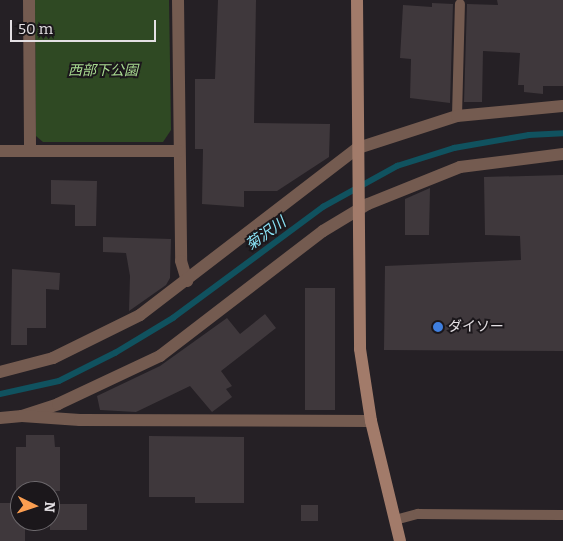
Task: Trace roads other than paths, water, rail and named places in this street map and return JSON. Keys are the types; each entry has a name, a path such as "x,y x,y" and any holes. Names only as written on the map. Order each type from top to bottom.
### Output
{"street":[{"path":"29,0 30,151"},
{"path":"178,0 181,261 187,281"},
{"path":"356,0 360,349 371,422 400,541"},
{"path":"0,372 53,358 110,332 187,281 316,177 358,154 457,116 563,106"},
{"path":"0,151 179,152"},
{"path":"22,416 58,404 160,356 358,206 460,167 563,154"},
{"path":"0,418 22,416 80,420 371,422"}],"lane":[{"path":"457,116 460,4"},
{"path":"395,520 418,514 563,515"}],"waterway":[{"name":"菊沢川","path":"0,394 59,381 115,353 173,318 323,207 397,166 454,148 529,135 563,133"}],"place":[{"name":"ダイソー","path":"438,327"}],"park label":[{"name":"西部下公園","path":"103,71"}]}
